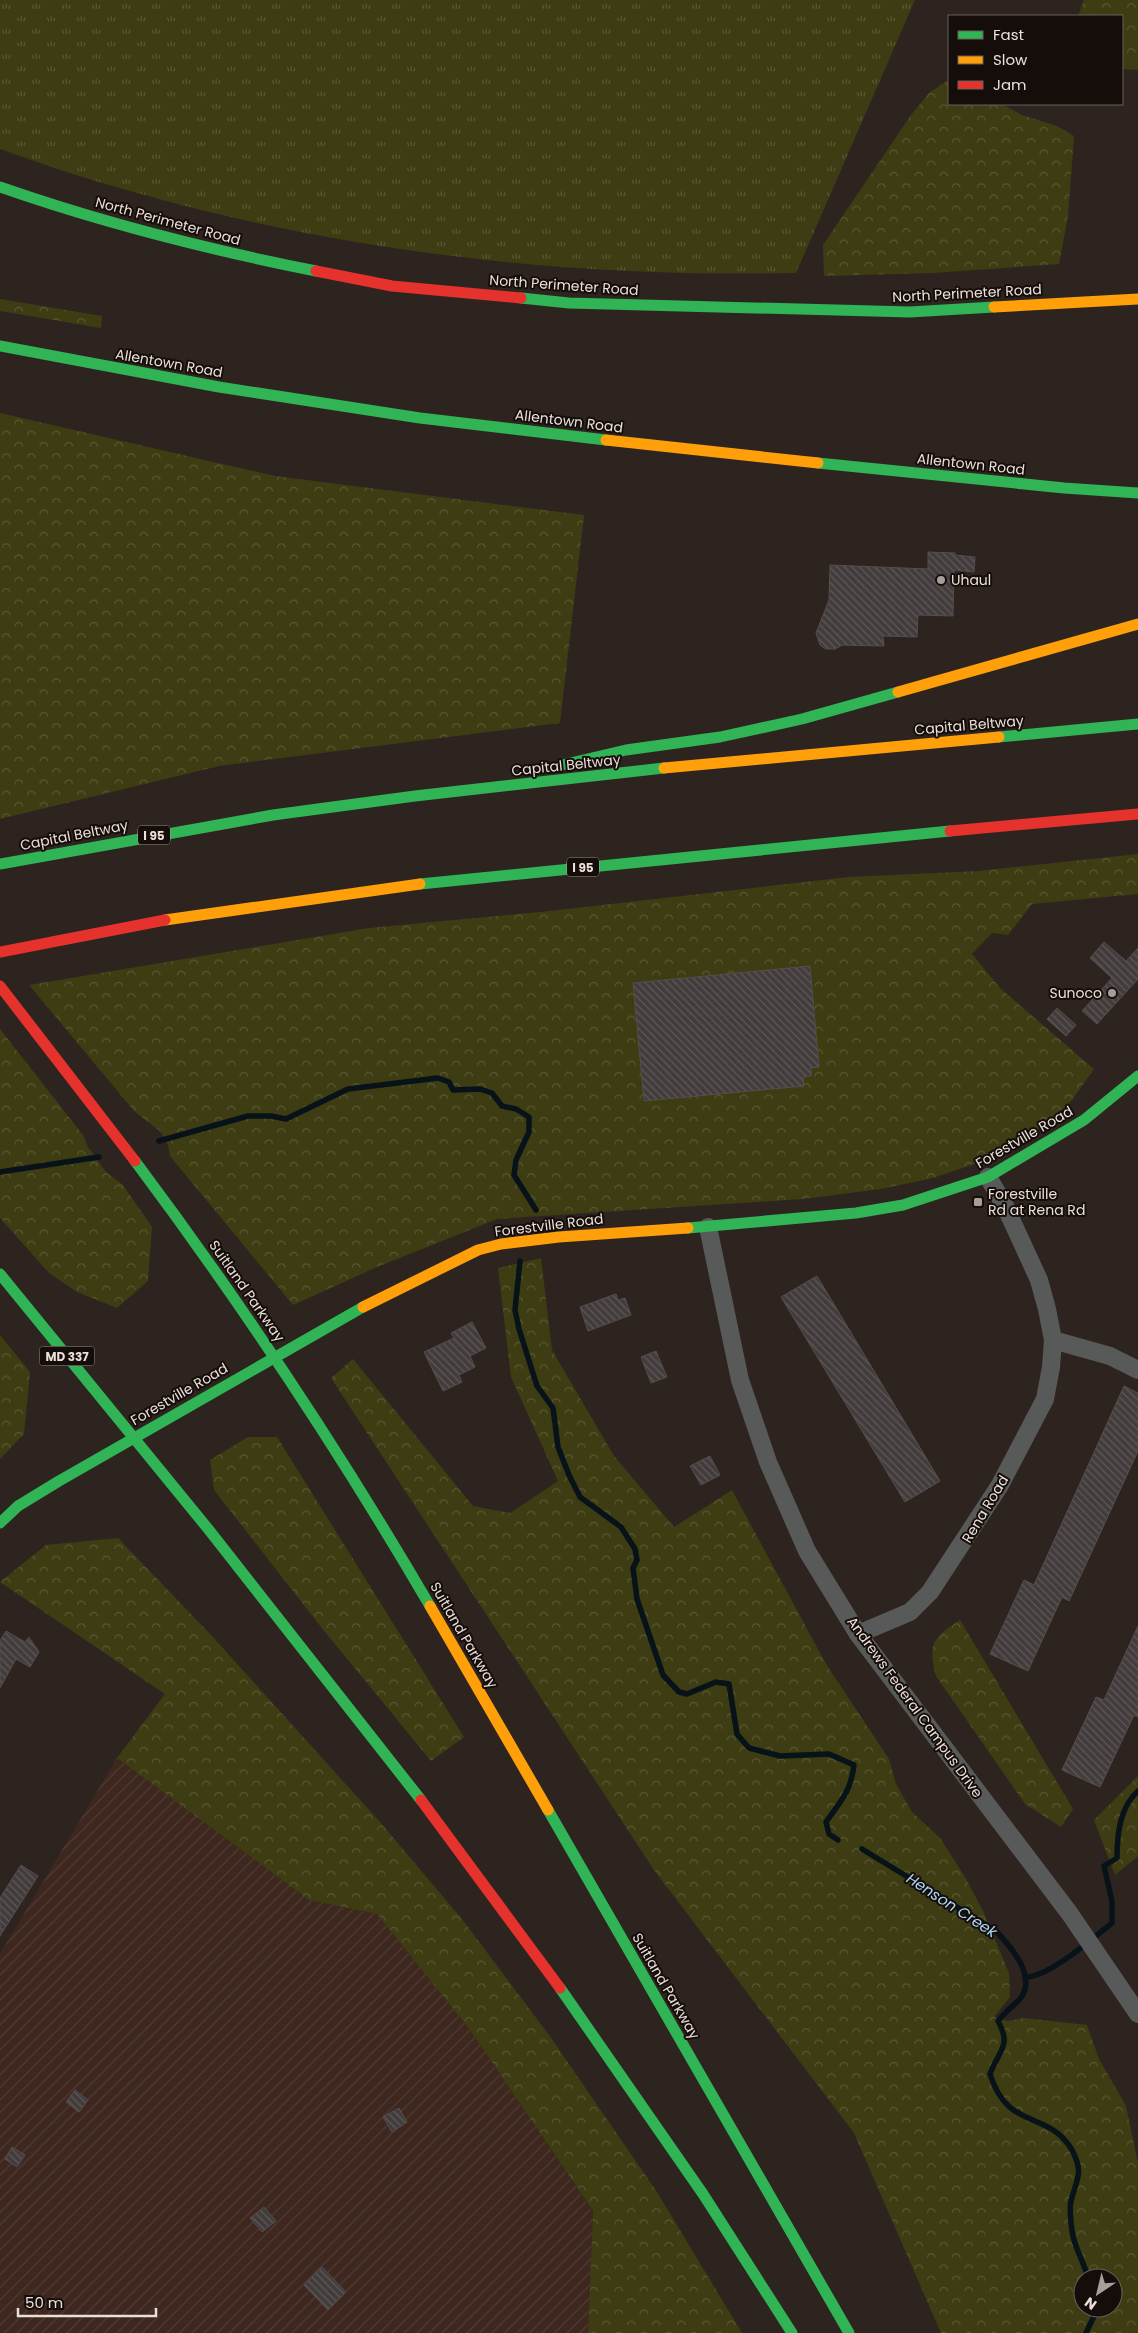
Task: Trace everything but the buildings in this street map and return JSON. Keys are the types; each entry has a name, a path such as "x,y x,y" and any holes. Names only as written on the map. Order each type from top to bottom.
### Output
{"main road":[{"name":"North Perimeter Road","path":"0,187 52,205 241,256 392,286 569,303 910,312 1138,298"},
{"name":"Allentown Road","path":"0,346 219,387 420,418 732,454 1040,486 1138,492"},
{"path":"449,792 626,750 720,737 802,719 1138,624"},
{"name":"Capital Beltway","path":"0,864 133,838 310,810 449,792 1138,724"},
{"name":"I 95","path":"0,952 171,919 314,898 544,870 1138,814"},
{"name":"Suitland Parkway","path":"0,986 130,1153 187,1231 274,1357 333,1447 416,1583 849,2333"},
{"name":"Forestville Road","path":"0,1523 38,1493 274,1357 388,1293 478,1250 501,1244 559,1236 708,1227 856,1213 903,1205 988,1177 1084,1120 1138,1076"},
{"name":"MD 337","path":"0,1274 133,1438"},
{"path":"133,1438 401,1773 527,1939 640,2098 792,2333"}],"street":[{"name":"Rena Road","path":"858,1634 910,1612 942,1576 1000,1485 1045,1399 1051,1367 1052,1340 1039,1280 988,1177"},
{"name":"Andrews Federal Campus Drive","path":"708,1227 740,1380 768,1462 807,1552 858,1634 1070,1914 1138,2014"},
{"path":"1052,1340 1110,1356 1138,1370"}],"shaded area":[{"path":"117,1758 309,1900 377,1914 470,2030 593,2212 588,2333 0,2333 0,1954"}],"green space":[{"path":"0,0 915,0 796,273 695,273 594,269 493,261 392,248 292,230 193,208 96,181 0,149"},
{"path":"1084,0 1138,0 1138,70 1123,69 1123,15 1078,15"},
{"path":"948,81 948,105 1004,105 1022,115 1057,126 1074,136 1068,216 1059,264 933,273 824,276 823,245 911,115 930,92"},
{"path":"0,299 102,316 101,328 0,311"},
{"path":"0,413 275,476 584,515 560,723 219,766 0,819"},
{"path":"1138,854 1138,894 1032,904 1008,935 992,933 972,954 1001,989 1094,1069 1069,1104 1035,1132 986,1160 933,1178 881,1189 803,1199 497,1219 377,1267 293,1305 170,1156 168,1145 160,1131 135,1112 29,985 369,928 540,912 849,877 979,871"},
{"path":"0,1029 83,1135 88,1147 106,1172 123,1185 152,1227 148,1281 117,1308 77,1292 49,1273 0,1218"},
{"path":"541,1258 552,1350 614,1456 674,1527 732,1490 826,1664 889,1759 896,1784 912,1812 940,1838 965,1877 983,1911 1009,1973 1010,1997 994,2017 1008,2021 1024,2018 1087,2025 1099,2059 1126,2106 1138,2163 1138,2333 941,2333 854,2133 654,1870 331,1378 353,1359 473,1506 510,1513 558,1481 511,1377 498,1268"},
{"path":"0,1335 30,1372 24,1434 0,1459"},
{"path":"248,1437 277,1437 464,1737 431,1761 321,1627 214,1490 210,1460"},
{"path":"118,1538 211,1635 380,1822 462,1919 549,2035 657,2192 742,2333 588,2333 593,2211 470,2030 377,1914 309,1900 117,1758 165,1694 0,1582 46,1545"},
{"path":"960,1620 1073,1809 1061,1827 1025,1804 936,1676 932,1656 935,1642 944,1631"},
{"path":"1138,1776 1138,1856 1115,1875 1094,1820"}],"waterway":[{"name":"Henson Creek","path":"159,1141 248,1116 271,1116 286,1119 348,1089 438,1078 449,1082 453,1090 480,1089 492,1093 502,1106 516,1109 529,1117 529,1132 516,1160 514,1175 536,1210"},
{"name":"Henson Creek","path":"0,1172 99,1157"},
{"name":"Henson Creek","path":"520,1261 515,1310 537,1386 553,1408 558,1447 580,1497 621,1527 635,1549 637,1560 633,1568 637,1599 663,1675 679,1692 687,1694 716,1682 729,1684 737,1734 749,1748 780,1756 829,1754 854,1765 848,1789 826,1822 829,1834 838,1840"},
{"name":"Henson Creek","path":"1025,1977 1035,1976 1058,1964 1112,1923 1112,1901 1104,1866 1117,1858 1123,1813 1132,1797 1138,1791"},
{"name":"Henson Creek","path":"862,1849 996,1931 1020,1962 1026,1981 1025,1990 1020,1999 998,2021 1002,2029 1004,2042 990,2074 998,2092 1007,2105 1018,2113 1052,2129 1062,2137 1076,2158 1079,2170 1070,2204 1070,2216 1075,2243 1085,2268"},
{"name":"Henson Creek","path":"1086,2333 1093,2318"}],"traffic: fast":[{"path":"0,187 157,235 316,271"},
{"path":"521,298 569,303 910,312 994,307"},
{"path":"0,346 219,387 420,418 606,440"},
{"path":"818,463 1064,488 1138,493"},
{"path":"562,765 626,750 720,737 802,719 898,692"},
{"path":"999,737 1138,724"},
{"path":"0,864 273,815 415,796 664,768"},
{"path":"420,884 950,831"},
{"path":"688,1228 856,1213 903,1205 988,1177 1084,1120 1138,1076"},
{"path":"135,1161 214,1269 289,1379 361,1492 430,1606"},
{"path":"0,1274 209,1530 421,1800"},
{"path":"0,1523 18,1506 59,1481 363,1307"},
{"path":"548,1810 849,2333"},
{"path":"560,1988 703,2194 792,2333"}],"traffic: slow":[{"path":"994,307 1138,299"},
{"path":"606,440 818,463"},
{"path":"898,692 1138,624"},
{"path":"664,768 999,737"},
{"path":"165,920 420,884"},
{"path":"363,1307 478,1250 501,1244 559,1237 688,1228"},
{"path":"430,1606 548,1810"}],"traffic: jam":[{"path":"316,271 392,286 521,298"},
{"path":"950,831 1138,814"},
{"path":"0,952 165,920"},
{"path":"0,986 135,1161"},
{"path":"421,1800 560,1988"}],"place":[{"name":"Uhaul","path":"941,580"},
{"name":"Sunoco","path":"1112,993"},
{"name":"Forestville Rd at Rena Rd","path":"978,1202"}]}
